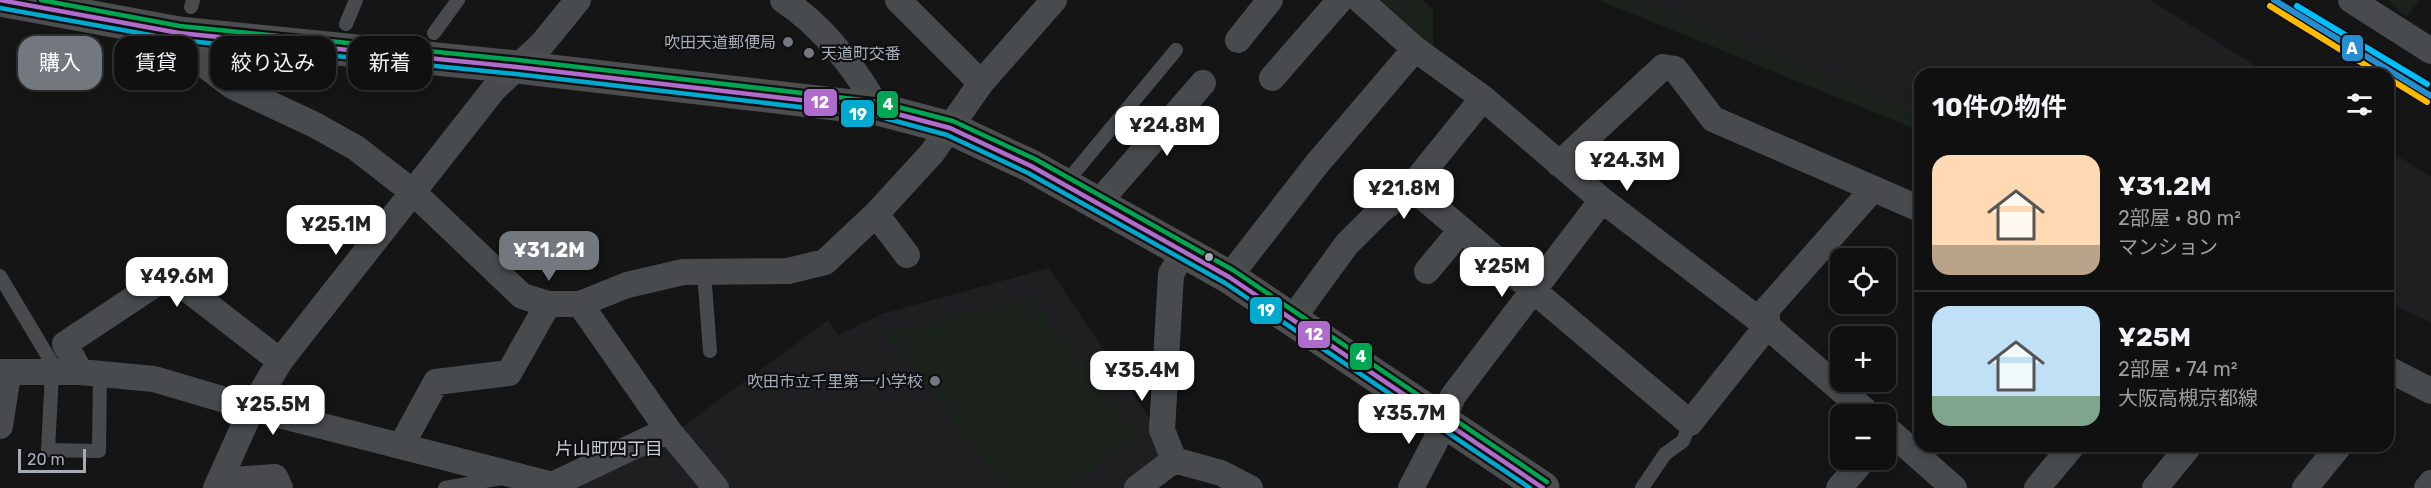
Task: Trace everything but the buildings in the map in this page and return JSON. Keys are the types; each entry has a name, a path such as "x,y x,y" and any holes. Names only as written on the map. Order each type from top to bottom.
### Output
{"main road":[{"path":"0,0 188,13 517,67 878,109 950,128 1021,161 1229,276 1543,488"}],"street":[{"path":"218,485 252,408 280,361 494,89 542,44 578,0"},
{"path":"783,0 817,29 862,80 878,109"},
{"path":"898,0 981,83"},
{"path":"1238,40 1270,0"},
{"path":"1272,78 1340,0"},
{"path":"1360,0 1415,49 1483,98 1602,200 1767,326 1857,404"},
{"path":"2351,0 2431,51"},
{"path":"188,13 200,61 232,87 315,125 356,148 414,193 522,296 548,304 580,304 627,285 683,272 788,271 825,262 876,214 950,128 981,83 1042,4"},
{"path":"1229,276 1316,165 1415,49"},
{"path":"1559,164 1663,68 1675,69 1713,119 1914,206"},
{"path":"1098,203 1203,83"},
{"path":"1293,318 1347,244 1380,211 1411,187 1483,98"},
{"path":"1411,187 1690,423 1767,326 1767,309 1873,189"},
{"path":"1411,488 1453,396 1602,200"},
{"path":"876,214 907,255"},
{"path":"1427,271 1461,230"},
{"path":"1174,460 1162,430 1171,274 1184,251"},
{"path":"72,373 65,344 170,275 280,361"},
{"path":"401,446 436,382 509,374 548,304"},
{"path":"580,304 668,430 716,488"},
{"path":"0,426 4,373 72,373 154,379 252,408 516,475 549,486 668,430"},
{"path":"2394,376 2431,391"},
{"path":"1896,439 1954,488"},
{"path":"2037,488 2067,452"},
{"path":"2155,488 2184,452"},
{"path":"2305,488 2334,452"},
{"path":"1137,488 1174,460"},
{"path":"1174,460 1221,473 1250,488"},
{"path":"1839,488 1855,470"},
{"path":"218,485 275,477 280,488"},
{"path":"2427,488 2431,483"}],"lane":[{"path":"346,24 356,0"},
{"path":"434,33 458,0"},
{"path":"1065,185 1176,50"},
{"path":"704,272 710,351"},
{"path":"0,276 72,373 99,451 48,450 72,373"},
{"path":"1642,488 1665,454 1683,441 1690,423"},
{"path":"445,488 516,475"}],"shaded area":[{"path":"1374,0 1422,0 1433,9 1433,48"},
{"path":"1598,0 1638,0 1914,112 1914,129"},
{"path":"1638,0 2150,0 2259,68 1914,68 1914,112"},
{"path":"2387,0 2420,0 2406,17"},
{"path":"2394,154 2431,177 2431,322 2394,306"},
{"name":"吹田市立千里第一小学校","path":"1049,268 1155,426 1151,439 1164,456 1124,488 558,488 677,431 828,320 838,335 882,314"},
{"path":"1031,298 1136,435 1067,488 1005,488 886,333"}],"transit line":[{"name":"12","path":"0,0 179,33 517,67 878,109 950,128 1031,166 1229,277 1543,488"},
{"name":"4","path":"41,0 180,26 518,60 879,102 953,121 1035,159 1233,270 1547,482"},
{"name":"A","path":"2274,0 2385,68"},
{"path":"2270,6 2370,68"},
{"path":"2297,6 2427,84"},
{"name":"19","path":"0,8 178,40 516,74 877,116 947,135 1028,173 1225,283 1530,488"},
{"name":"A","path":"2394,73 2431,96"},
{"path":"2394,82 2427,102"}],"place":[{"name":"吹田天道郵便局","path":"788,42"},
{"name":"天道町交番","path":"809,53"},
{"name":"吹田市立千里第一小学校","path":"935,381"}],"district":[{"name":"片山町四丁目","path":"609,449"}]}
